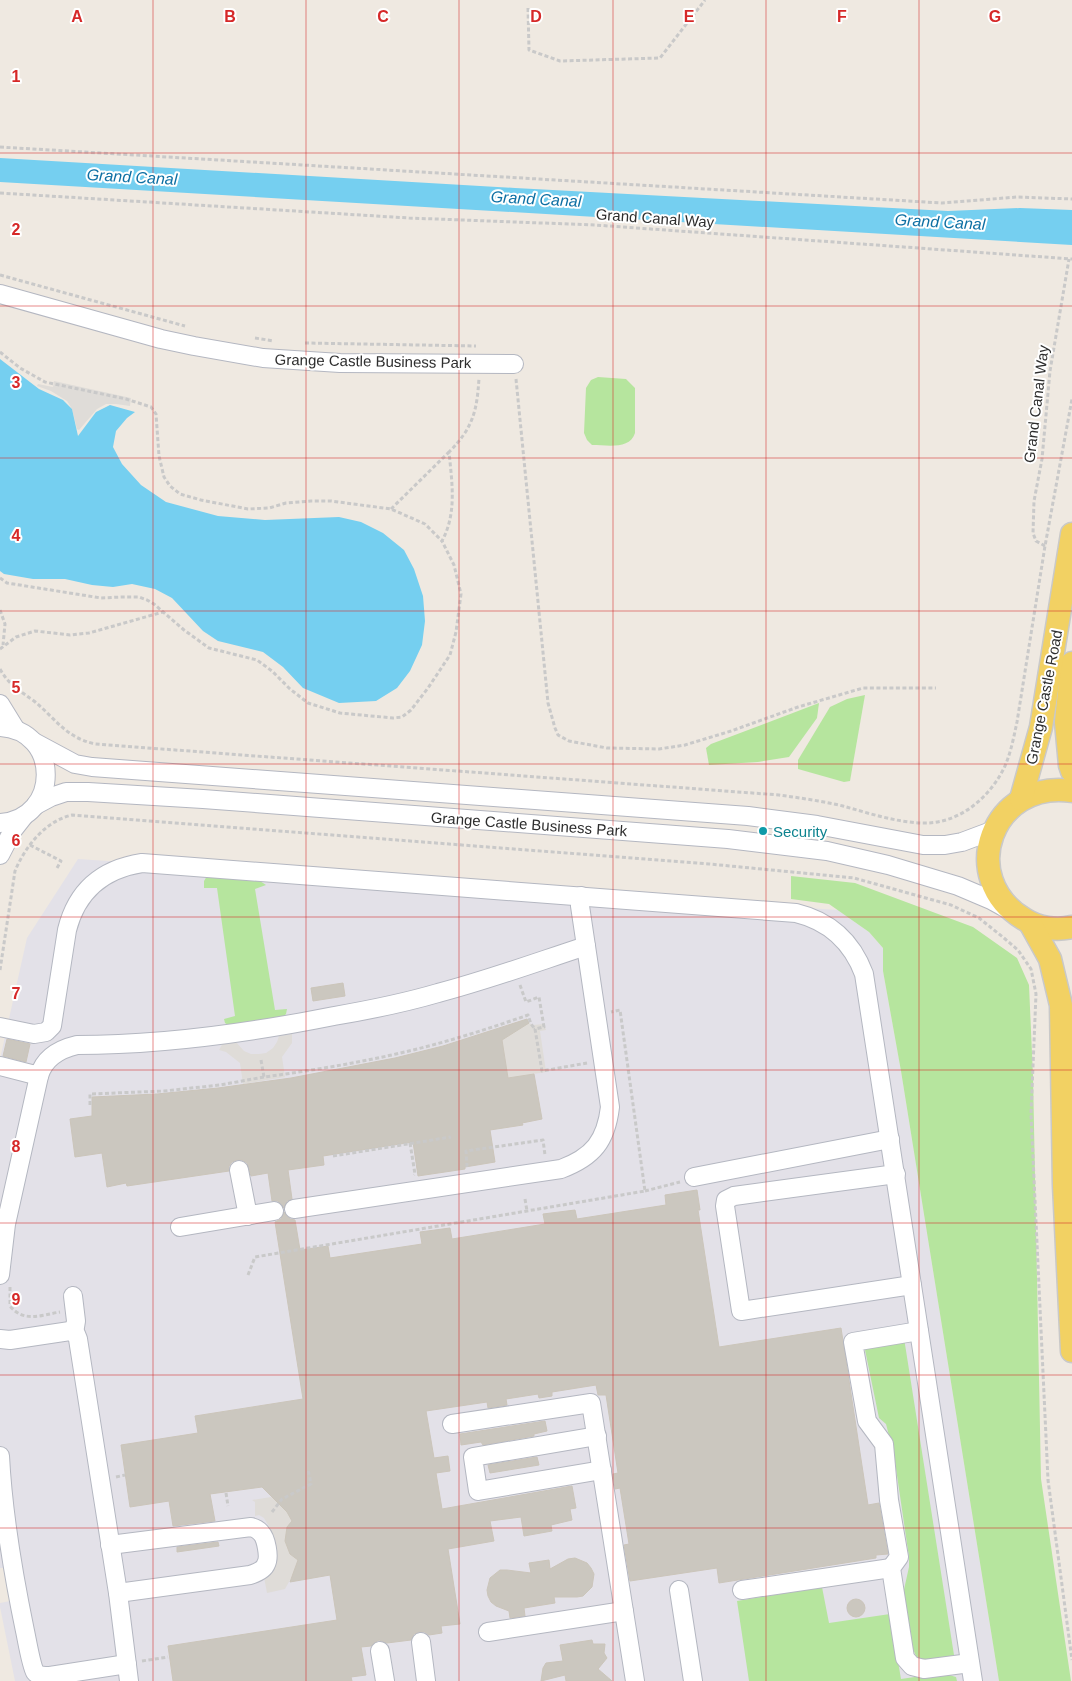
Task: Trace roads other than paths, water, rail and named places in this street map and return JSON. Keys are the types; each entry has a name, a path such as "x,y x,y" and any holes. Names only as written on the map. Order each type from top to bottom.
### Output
{"main road":[{"name":"Grange Castle Road","path":"1021,799 1041,726 1072,534"},
{"name":"Grange Castle Road","path":"1072,663 1066,722 1072,771"},
{"path":"1072,791 1049,791 1021,799 1006,811 994,830 989,846 988,860 991,880 998,895 1022,918 1050,959 1061,1005 1064,1185 1072,1351"},
{"path":"1022,918 1047,928 1072,927"}],"street":[{"name":"Grange Castle Business Park","path":"0,294 162,339 263,358 340,363 514,364"},
{"path":"0,704 8,728"},
{"name":"Grange Castle Business Park","path":"8,728 75,764 92,767 748,816 817,825 923,845 945,845 962,842 994,830"},
{"path":"0,822 10,822 30,810 44,790 47,775 44,760 34,742"},
{"name":"Grange Castle Business Park","path":"0,855 12,830 30,810 51,797 66,792 203,799 728,839 827,851 888,865 958,886 991,900 1022,918"},
{"path":"4,1028 40,1034 46,1032 52,1026 67,930 73,910 81,896 100,878 117,869 142,863 796,913 808,916 829,927 853,949 864,974 973,1681"},
{"path":"294,1208 547,1171 575,1163 597,1145 608,1122 610,1107 580,906 581,896"},
{"path":"0,1275 6,1224 39,1076 44,1066 54,1054 72,1046 146,1043 205,1037 297,1024 367,1010 438,993 586,946"},
{"path":"0,1066 39,1076"},
{"path":"694,1177 890,1139"},
{"path":"239,1170 248,1216"},
{"path":"896,1174 734,1196 726,1200 726,1216 741,1312 912,1284"},
{"path":"180,1227 274,1211"},
{"path":"73,1296 76,1321 74,1333"},
{"path":"0,1339 10,1340 70,1331 78,1339 131,1669 50,1676 39,1675 35,1672 27,1643 11,1560 0,1456"},
{"path":"742,1590 890,1568 899,1557 889,1500 884,1444 867,1421 854,1342 919,1331"},
{"path":"452,1424 591,1403 635,1681"},
{"path":"596,1436 473,1457 478,1491 602,1470"},
{"path":"110,1545 251,1527 258,1529 263,1534 268,1559 266,1566 259,1572 250,1575 118,1593"},
{"path":"890,1568 905,1658 912,1666 924,1669 970,1663"},
{"path":"679,1590 693,1681"},
{"path":"488,1632 624,1611"},
{"path":"421,1642 426,1681"},
{"path":"380,1650 385,1681"}],"water":[{"name":"Grand Canal","path":"0,158 948,211 1020,208 1072,210 1072,245 0,182"},
{"path":"0,359 39,389 63,400 72,409 78,436 96,412 110,405 135,412 116,431 113,447 122,464 141,485 166,502 218,516 265,520 339,517 361,522 383,533 404,550 414,569 423,596 425,621 422,645 410,671 397,688 376,701 339,703 303,688 283,667 263,652 218,641 203,631 172,598 155,589 132,584 113,587 65,579 33,579 4,574 0,571"}],"place":[{"name":"Security","path":"763,831"}]}
